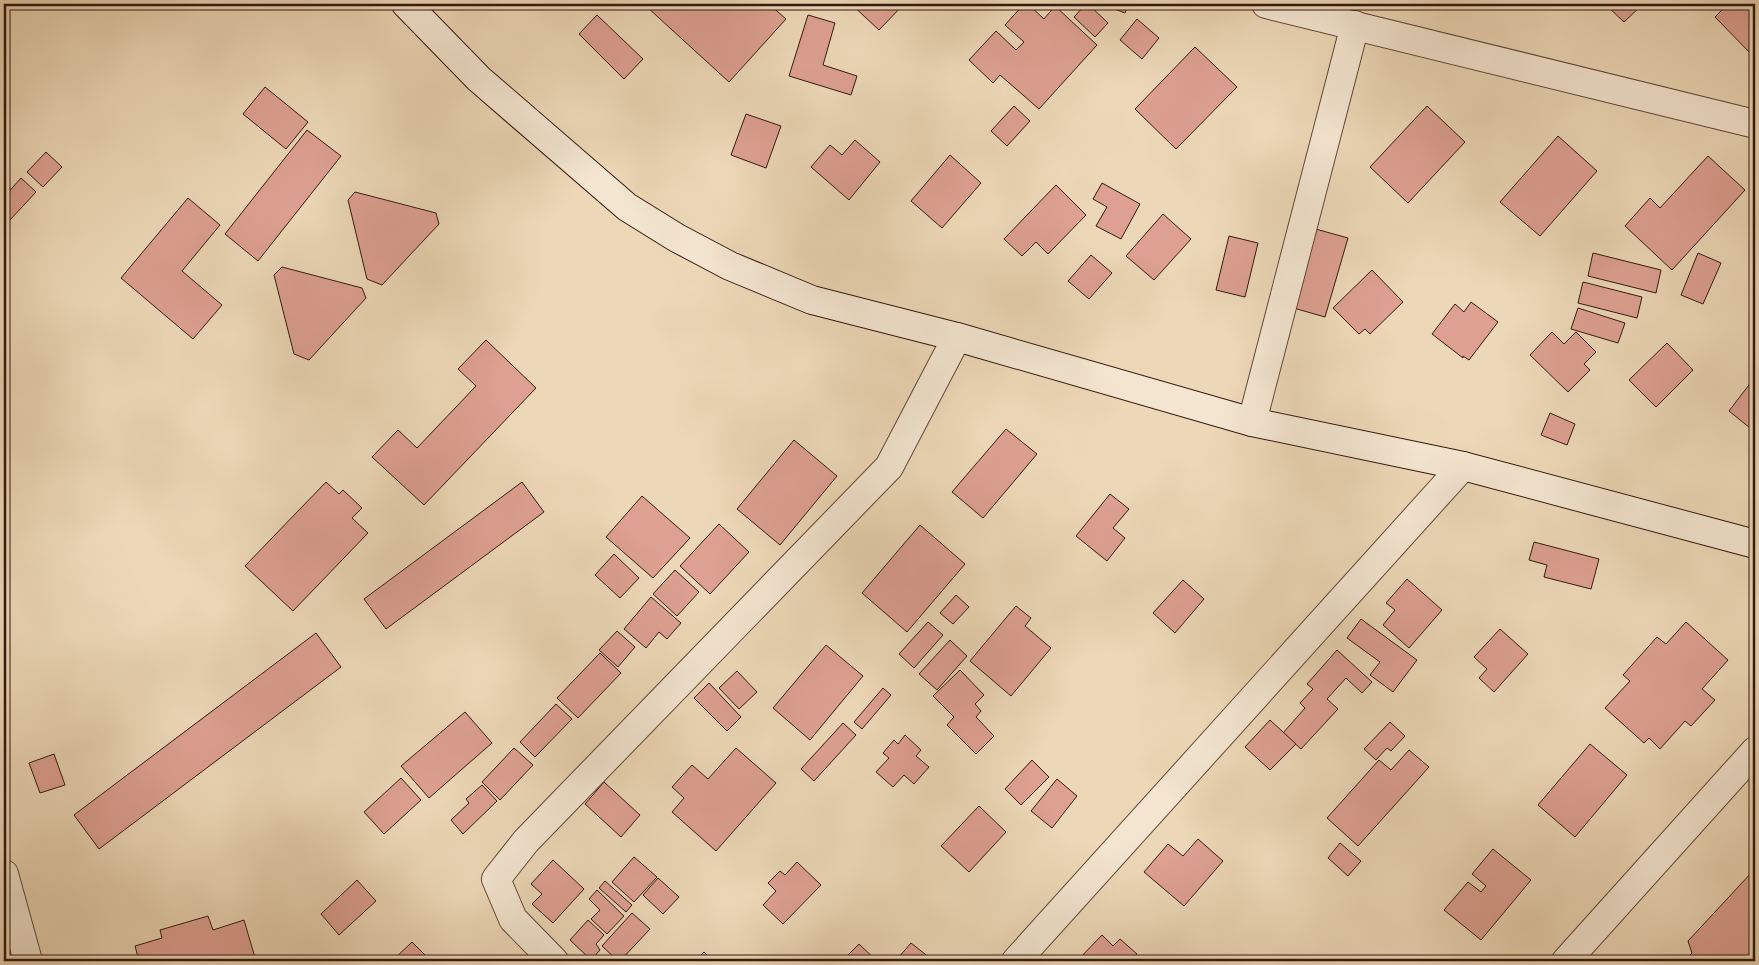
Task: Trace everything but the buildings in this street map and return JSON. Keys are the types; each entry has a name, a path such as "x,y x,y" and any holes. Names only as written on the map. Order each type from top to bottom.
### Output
{"street":[{"path":"406,4 479,79 627,207 677,238 730,266 812,300 957,337 1252,422 1463,466 1755,544"},
{"path":"1266,4 1755,124"},
{"path":"1252,422 1355,26"},
{"path":"554,961 513,919 496,880 526,841 889,467 957,337"},
{"path":"1016,961 1463,466"},
{"path":"1566,961 1755,751"},
{"path":"4,874 28,961"}]}
